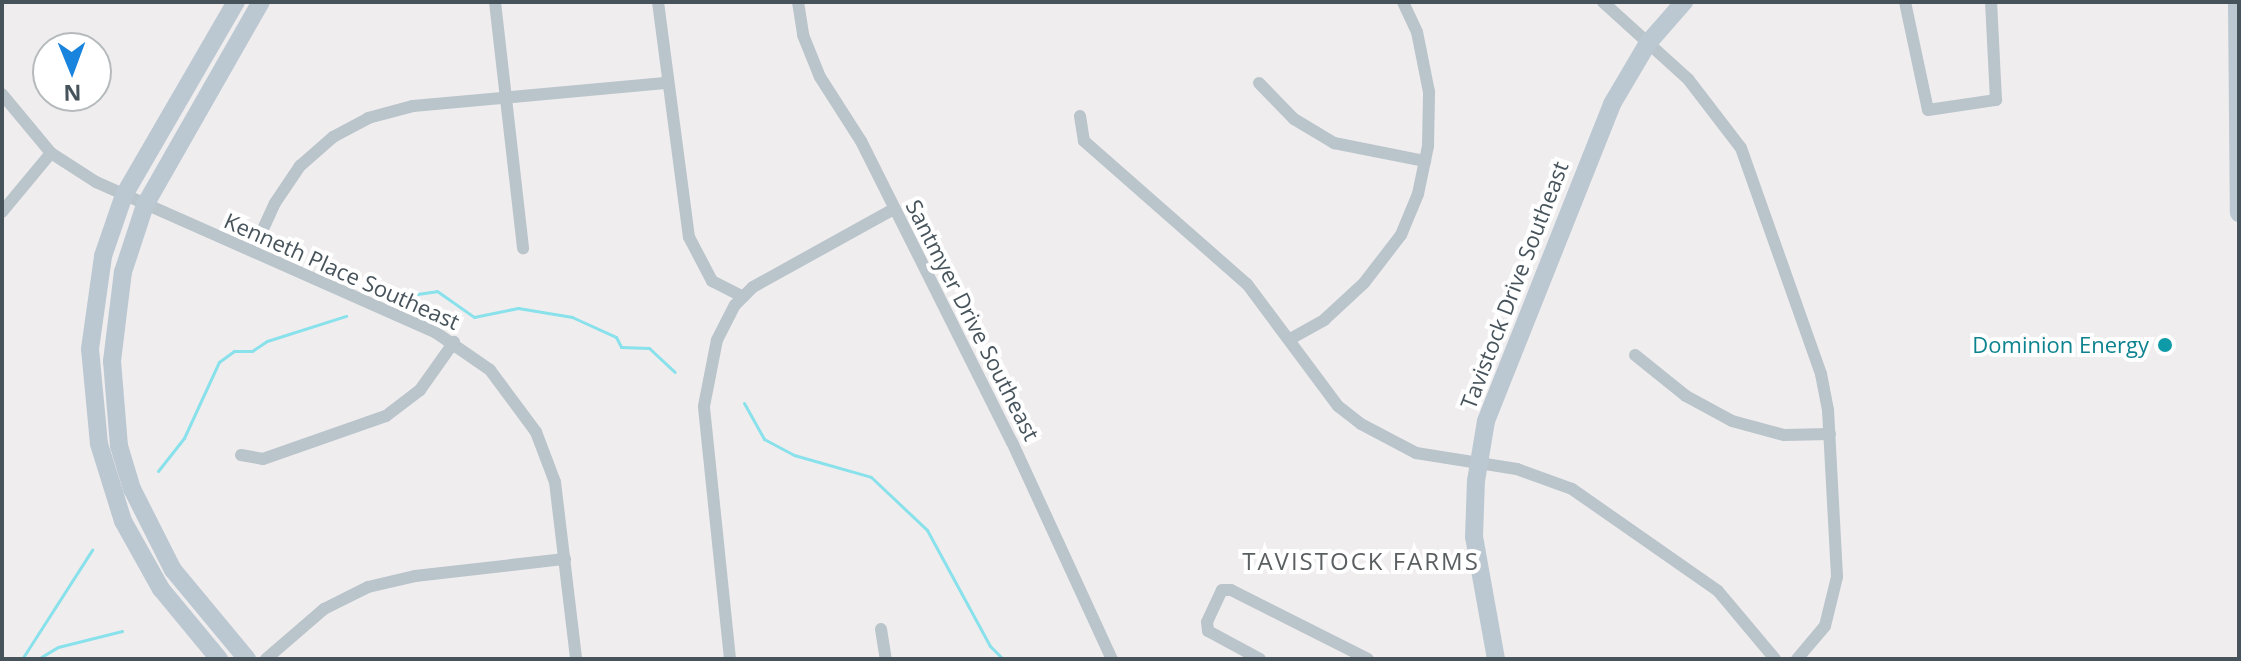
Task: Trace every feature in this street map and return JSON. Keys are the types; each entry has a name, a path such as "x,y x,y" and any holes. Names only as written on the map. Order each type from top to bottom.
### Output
{"street":[{"path":"219,659 147,567 123,521 99,444 91,386 92,318 103,256 124,195 236,2"},
{"path":"247,659 173,570 132,489 119,446 114,318 145,205 261,2"},
{"path":"495,2 523,248"},
{"path":"658,2 665,83 689,237 712,281 743,297"},
{"name":"Santmyer Drive Southeast","path":"798,2 810,56 894,209 1092,608 1112,659"},
{"path":"1292,338 1333,312 1383,260 1408,218 1425,161 1429,92 1417,32 1403,2"},
{"path":"1603,2 1688,79 1741,148 1821,374 1830,434 1834,604 1811,649 1797,659"},
{"name":"Tavistock Drive Southeast","path":"1496,659 1474,537 1479,462 1497,387 1592,149 1648,43 1684,2"},
{"path":"1905,2 1928,110 1996,100 1991,2"},
{"path":"2237,2 2234,86 2239,213"},
{"path":"253,251 286,184 316,150 349,127 390,111 506,96 665,83"},
{"path":"1259,83 1294,119 1334,143 1425,161"},
{"name":"Kenneth Place Southeast","path":"2,94 51,153 145,205 454,342 507,388 536,432 555,482 576,659"},
{"path":"1080,116 1084,141 1247,284 1292,338 1338,406 1373,432 1416,453 1536,474 1594,503 1718,591 1775,659"},
{"path":"2,212 51,153"},
{"path":"730,659 704,406 717,340 743,297 777,270 894,209"},
{"path":"241,455 263,459 386,416 420,390 454,342"},
{"path":"1635,355 1686,396 1732,421 1784,435 1830,434"},
{"path":"266,659 324,609 368,587 415,576 565,559"},
{"path":"1260,659 1208,631 1207,622 1222,590 1231,590 1368,659"},
{"path":"881,629 886,659"}],"waterway":[{"path":"403,296 437,291 474,317 518,308 572,317 616,337 621,347 649,348 675,372"},
{"path":"158,471 184,438 219,362 234,351 252,351 267,341 346,316"},
{"path":"744,403 764,439 794,455 871,477 927,530 990,646 1003,659"},
{"path":"22,659 92,550"},
{"path":"38,659 58,647 122,631"}],"place":[{"name":"Dominion Energy","path":"2165,345"}],"district":[{"name":"TAVISTOCK FARMS","path":"1361,561"}]}
